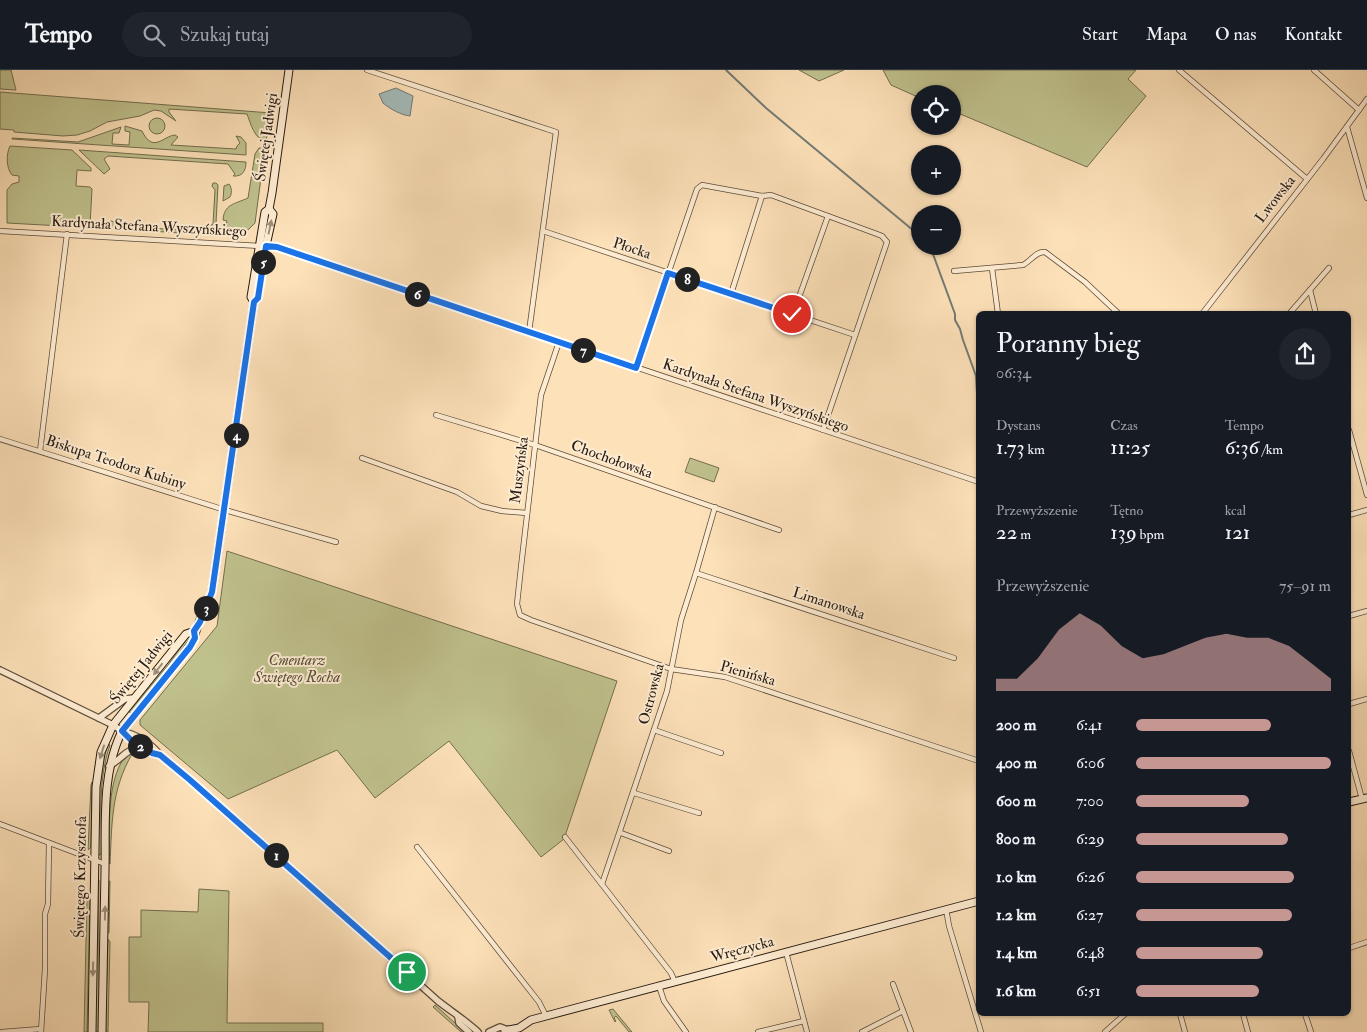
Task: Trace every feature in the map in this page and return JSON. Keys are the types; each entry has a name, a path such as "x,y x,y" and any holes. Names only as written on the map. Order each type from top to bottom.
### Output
{"main road":[{"name":"Świętej Jadwigi","path":"113,725 186,634 194,631 200,622 212,592 254,302 251,297 263,245 265,212 269,209 289,70"},
{"name":"Świętej Jadwigi","path":"122,731 190,647 195,638 194,631"},
{"name":"Świętego Krzysztofa","path":"92,1032 96,787 98,766 106,738 113,725"},
{"name":"Świętego Krzysztofa","path":"102,1032 106,805 109,766 116,742 122,731"},
{"path":"1351,801 1364,798"},
{"name":"Wręczycka","path":"507,1031 518,1030 531,1020 976,902"}],"street":[{"path":"367,70 556,132 529,332"},
{"path":"1179,70 1307,178"},
{"path":"1314,70 1360,110"},
{"name":"Lwowska","path":"1204,311 1367,99"},
{"path":"1347,127 1367,198"},
{"path":"636,368 697,189 702,185 762,196 771,195 882,236 887,242 823,430"},
{"path":"731,294 762,196"},
{"path":"793,314 828,216"},
{"name":"Kardynała Stefana Wyszyńskiego","path":"0,230 277,247 976,481"},
{"name":"Płocka","path":"543,231 855,335"},
{"path":"40,451 67,234"},
{"path":"954,272 1023,265 1037,253 1045,252 1085,282 1116,311"},
{"path":"992,268 998,311"},
{"path":"1292,311 1328,268"},
{"path":"1310,290 1315,311"},
{"name":"Muszyńska","path":"518,604 541,395 559,342"},
{"name":"Chochołowska","path":"436,415 535,445 779,530"},
{"path":"1351,437 1367,495"},
{"name":"Biskupa Teodora Kubiny","path":"0,439 225,510"},
{"path":"362,458 457,492 480,506 502,511 527,513"},
{"name":"Ostrowska","path":"602,884 621,833 667,691 681,620 714,507"},
{"path":"225,510 336,542"},
{"path":"1351,514 1367,510"},
{"name":"Limanowska","path":"696,573 954,658"},
{"name":"Pienińska","path":"518,604 520,615 531,620 671,669 726,677 976,760"},
{"path":"1351,615 1367,611"},
{"path":"0,670 113,725 140,746 160,755"},
{"path":"99,718 125,699 134,698"},
{"path":"1351,703 1367,699"},
{"path":"654,730 721,753"},
{"path":"122,731 139,737 155,748 160,755 236,819 458,1017 463,1018 478,1032"},
{"path":"109,766 118,761 122,754 140,746"},
{"path":"1351,757 1364,798"},
{"path":"634,793 699,813"},
{"path":"0,824 106,864"},
{"path":"621,833 668,851"},
{"path":"565,837 675,982"},
{"path":"2,1032 41,1030 45,914 48,904 49,843"},
{"path":"417,847 539,1002 546,1016"},
{"path":"946,910 976,1015"},
{"path":"1351,947 1366,942 1367,949"},
{"path":"786,952 808,1032"},
{"path":"893,984 911,1032"},
{"path":"659,986 664,1001 686,1032"},
{"path":"862,1032 903,1011"},
{"path":"976,1016 981,1032"},
{"path":"1105,1032 1123,1016"},
{"path":"1181,1016 1185,1032"},
{"path":"1244,1016 1248,1032"},
{"path":"1306,1016 1311,1032"},
{"path":"458,1017 459,1023 469,1032"},
{"path":"758,1032 804,1021"},
{"path":"489,1032 500,1027 507,1031"}],"green space":[{"path":"0,70 11,70 16,90 0,89"},
{"path":"799,70 844,70 819,81"},
{"path":"883,70 1136,70 1128,79 1146,96 1087,167 961,114 961,85 911,85 911,94 891,85"},
{"path":"0,92 271,113 266,141 256,134 247,114 169,109 169,112 176,121 161,111 154,110 140,116 107,122 77,135 63,136 0,129"},
{"path":"157,118 163,120 165,126 163,132 157,134 151,132 149,126 151,120"},
{"path":"125,126 142,131 146,138 154,143 175,135 178,137 171,145 236,149 240,143 236,136 241,137 246,143 246,155 12,139 78,142 121,127 119,133 113,133 112,144 129,145 130,132 125,131"},
{"path":"10,146 72,150 91,168 91,171 77,170 76,186 90,187 92,189 90,226 98,228 7,223 7,190 12,184 19,182 19,176 12,175 8,165 7,157"},
{"path":"259,148 265,148 255,223 243,235 228,235 222,224 226,224 227,221 223,220 224,215 231,205 248,198 255,154"},
{"path":"79,150 246,162 246,165 242,174 233,176 235,174 228,164 108,156 104,159 110,169 104,174"},
{"path":"213,183 218,185 216,223 210,235 106,228 108,222 111,221 130,227 200,231 213,224 215,190 212,186"},
{"path":"229,184 231,195 223,201 224,186"},
{"path":"690,458 719,468 714,482 685,472"},
{"name":"Cmentarz Świętego Rocha","path":"227,551 617,681 564,839 541,857 449,741 375,798 337,750 228,799 140,725 140,720 217,626"},
{"path":"191,633 194,634 183,651 132,713 129,712 168,665"},
{"path":"108,744 110,745 106,758 101,798 102,851 100,855 97,855 101,771"},
{"path":"129,752 132,754 116,794 110,864 109,819 112,789 121,762"},
{"path":"92,782 91,847 88,850 91,785"},
{"path":"97,880 99,880 99,1032 94,1032"},
{"path":"109,881 109,933 107,933"},
{"path":"199,889 229,891 227,1023 323,1023 323,1032 148,1032 149,1002 129,1002 129,937 141,937 141,910 198,912"},
{"path":"87,894 90,897 87,1032 84,1032"},
{"path":"108,939 110,942 108,1032 105,1032"},
{"path":"435,1005 465,1032 461,1032 433,1007"},
{"path":"613,1009 632,1032 629,1032 616,1016 614,1018 615,1022 609,1010"}],"water":[{"path":"396,88 413,96 410,116 396,111 383,103 379,94"}],"waterway":[{"path":"726,70 766,108 911,229"},
{"path":"933,255 976,376"}],"route":[{"path":"407,972 242,824 168,761 131,740 122,731 190,647 195,638 194,631 210,600 225,510 254,302 258,298 266,246 277,247 636,368 668,273 792,314"}]}
